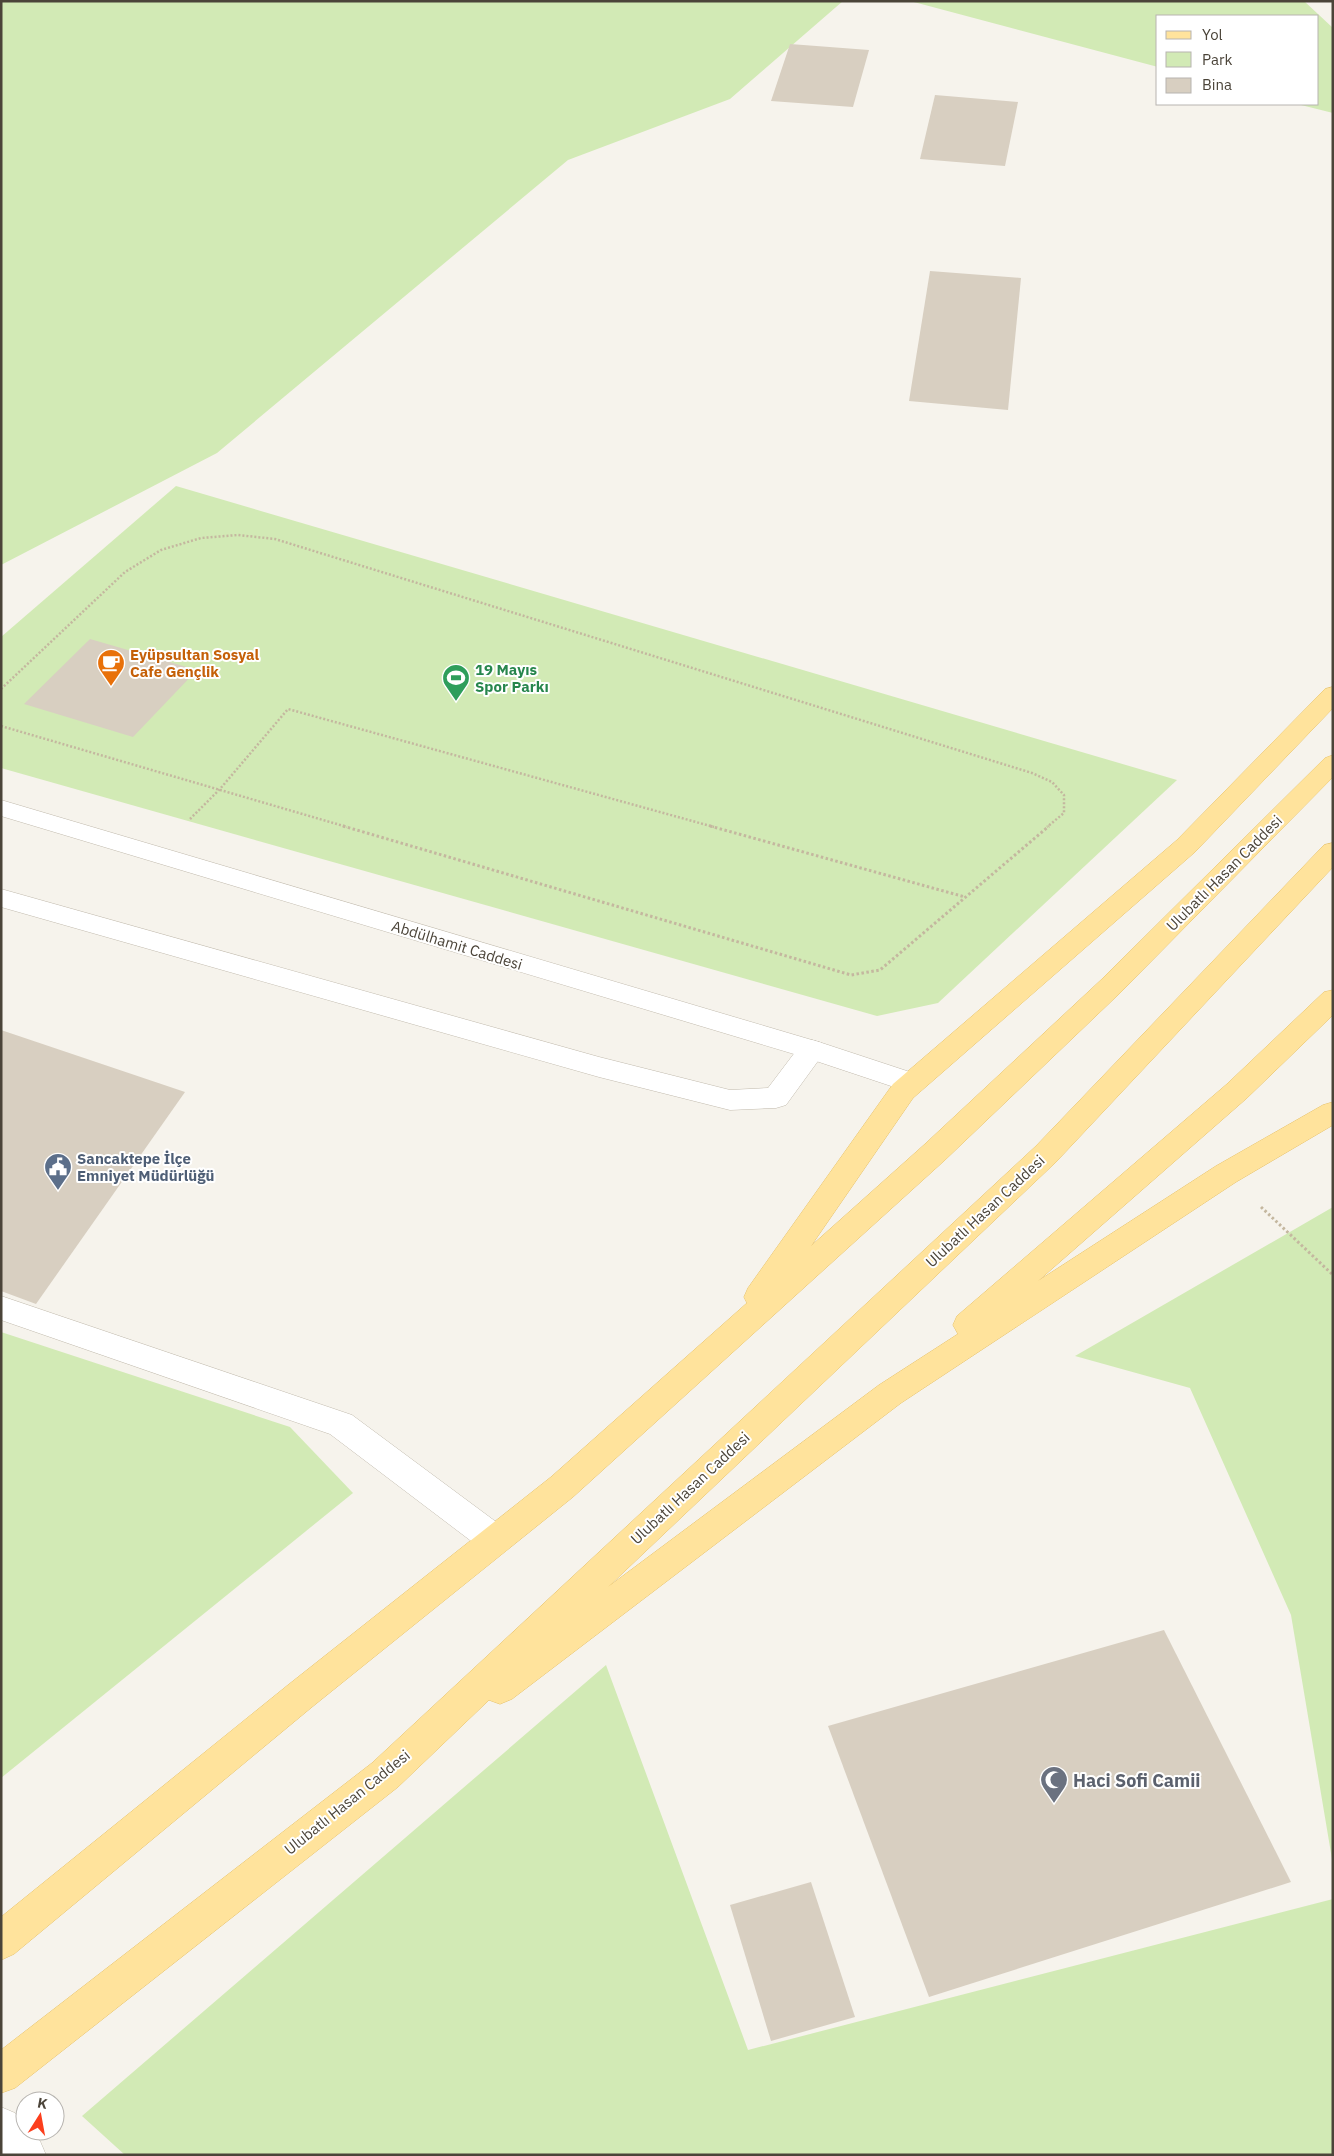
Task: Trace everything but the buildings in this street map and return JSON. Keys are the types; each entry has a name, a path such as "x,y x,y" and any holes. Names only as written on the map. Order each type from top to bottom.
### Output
{"main road":[{"path":"730,1337 903,1091 1186,846 1333,694"},
{"name":"Ulubatlı Hasan Caddesi","path":"1,1941 300,1696 562,1487 935,1152 1111,986 1333,763"},
{"name":"Ulubatlı Hasan Caddesi","path":"1,2074 385,1774 1046,1154 1333,851"},
{"path":"890,1394 1237,1091 1333,999"},
{"path":"385,1774 890,1394 1226,1174 1333,1112"}],"street":[{"name":"Abdülhamit Caddesi","path":"1,808 812,1050 912,1082"},
{"path":"1,898 599,1067 730,1100 776,1098 812,1050"},
{"path":"1,1308 341,1424 495,1540"},
{"path":"1,2127 26,2155"}],"path":[{"path":"1,689 125,572 161,550 201,538 238,535 275,539 1032,773 1052,782 1064,795 1064,813 880,970 851,975 1,726"},
{"path":"154,855 220,789 288,709 965,897"},
{"path":"1226,1174 1333,1274"}],"green space":[{"path":"1,1 843,1 730,99 568,160 217,453 1,565"},
{"path":"910,1 1304,1 1333,28 1333,113 1301,105 1319,105 1319,15 1156,15 1156,66"},
{"name":"19 Mayıs Spor Parkı","path":"176,486 1177,780 938,1003 877,1016 1,768 1,637"},
{"path":"1333,1207 1333,1865 1291,1615 1190,1388 1075,1356"},
{"path":"1,1332 290,1427 353,1493 1,1778"},
{"path":"606,1665 748,2050 1333,1899 1333,2155 125,2155 82,2116"}],"place":[{"name":"Eyüpsultan Sosyal Cafe Gençlik","path":"111,687"},
{"name":"19 Mayıs Spor Parkı","path":"456,702"},
{"name":"Sancaktepe İlçe Emniyet Müdürlüğü","path":"58,1191"},
{"name":"Haci Sofi Camii","path":"1054,1804"}]}
